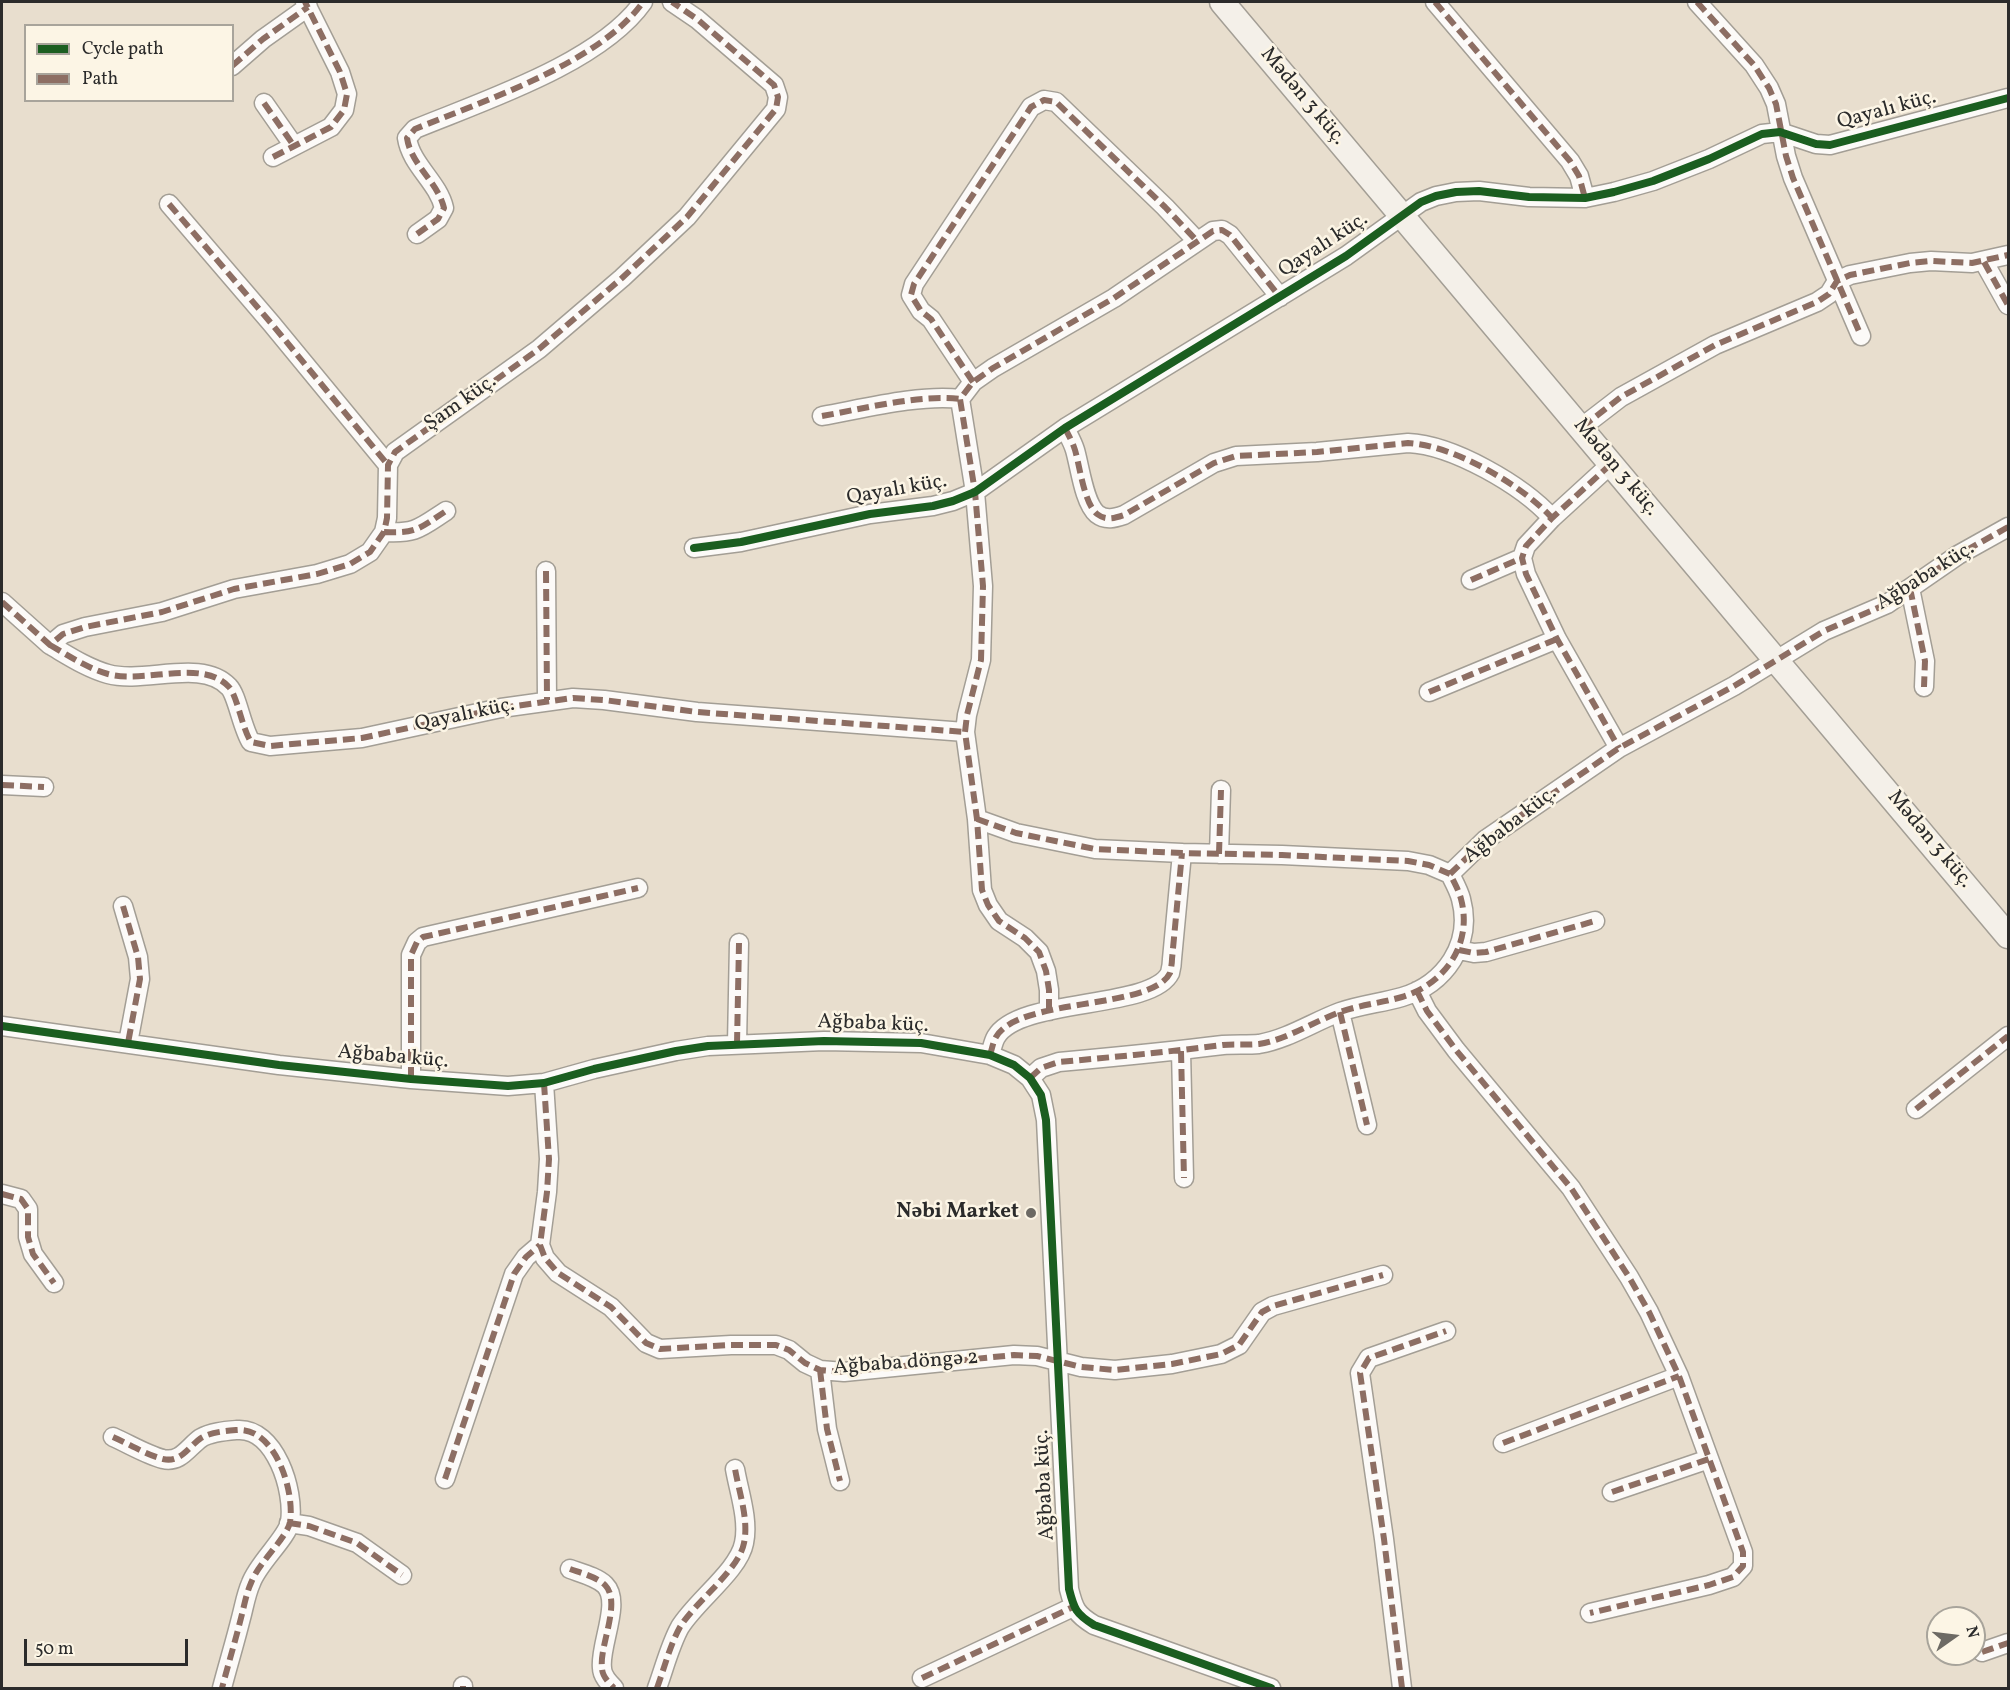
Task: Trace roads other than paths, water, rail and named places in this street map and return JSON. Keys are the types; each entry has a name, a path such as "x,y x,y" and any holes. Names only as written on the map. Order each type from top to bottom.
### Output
{"main road":[{"name":"Mədən 3 küç.","path":"1222,2 1582,427 1776,662 1902,807 2008,936"}],"street":[{"path":"417,234 438,219 444,208 442,197 408,148 407,138 415,129 537,78 606,39 634,14 643,2"},
{"name":"Şam küç.","path":"388,465 395,452 539,349 622,278 687,217 776,109 778,97 774,85 697,18 672,2"},
{"path":"1435,2 1570,161 1579,176 1585,198"},
{"path":"1697,2 1754,65 1769,88 1776,104 1780,132 1793,178 1861,336"},
{"path":"234,64 307,4 340,72 346,94 344,110 331,127 273,157"},
{"name":"Qayalı küç.","path":"694,549 741,542 870,514 933,506 975,492 1065,428 1346,256 1421,202 1456,192 1479,190 1529,197 1585,198 1653,181 1762,134 1780,132 1816,144 1830,145 2008,98"},
{"path":"973,382 931,319 921,311 911,295 914,284 1031,106 1044,100 1056,102 1197,241"},
{"path":"264,103 294,146"},
{"path":"2,602 50,645 63,634 85,627 162,612 234,589 317,574 350,564 370,552 384,532 387,518 388,465 169,204"},
{"name":"Qayalı küç.","path":"1049,1011 1046,970 1039,952 1025,938 999,921 988,905 982,890 977,819 965,732 981,660 984,620 983,586 975,492 960,399 973,382 993,368 1114,298 1213,231 1221,230 1230,235 1280,297"},
{"path":"1582,427 1622,397 1715,345 1817,302 1830,294 1837,281 1850,275 1910,263 1931,261 1972,263 2008,255"},
{"path":"1984,262 2008,305"},
{"path":"822,416 922,399 944,397 960,399"},
{"path":"1065,428 1075,449 1092,507 1097,514 1110,519 1124,515 1214,463 1236,456 1317,452 1408,443 1421,443 1462,457 1524,492 1538,502 1552,518"},
{"path":"1611,464 1552,518 1526,546 1522,558 1526,574 1557,639 1619,748"},
{"path":"384,532 406,533 446,512"},
{"name":"Ağbaba küç.","path":"1030,1078 1041,1068 1059,1062 1227,1045 1260,1044 1289,1035 1340,1012 1417,991 1435,980 1450,966 1459,950 1465,924 1461,899 1450,874 1485,840 1619,748 1776,662 1824,631 1887,604 1958,555 2008,527"},
{"path":"1471,580 1522,558"},
{"path":"546,571 548,700"},
{"path":"1910,588 1925,661 1924,687"},
{"path":"1429,692 1557,639"},
{"name":"Qayalı küç.","path":"50,645 76,661 109,674 142,677 199,672 215,676 231,688 245,732 251,742 270,746 362,738 501,708 573,698 697,712 965,732"},
{"path":"2,785 44,787"},
{"path":"1219,854 1221,790"},
{"path":"977,819 1016,833 1095,849 1408,861 1429,865 1450,874"},
{"path":"990,1055 996,1036 1011,1023 1049,1011 1140,993 1162,982 1170,973 1182,853"},
{"path":"411,1079 411,955 417,942 423,937 638,888"},
{"path":"123,906 138,957 140,979 128,1043"},
{"path":"1459,950 1473,953 1486,952 1595,921"},
{"path":"737,1044 739,943"},
{"path":"1417,991 1427,1011 1456,1050 1571,1188 1629,1277 1649,1312 1679,1376 1743,1552 1743,1566 1733,1577 1709,1585 1590,1613"},
{"path":"1340,1012 1367,1125"},
{"name":"Ağbaba küç.","path":"2,1026 279,1065 411,1079 508,1086 544,1083 594,1069 676,1051 737,1044 921,1042 990,1055 1014,1065 1030,1078 1041,1095 1046,1120 1069,1589 1074,1607"},
{"path":"1916,1109 2008,1036"},
{"path":"1181,1051 1184,1178"},
{"path":"445,1479 514,1274 526,1257 540,1245 549,1159 544,1083"},
{"path":"2,1194 21,1199 28,1209 28,1237 33,1254 54,1283"},
{"name":"Ağbaba döngə 2","path":"540,1245 545,1258 558,1273 611,1307 646,1343 660,1349 776,1345 789,1350 805,1363 820,1370 844,1372 1014,1355 1037,1356 1081,1367 1115,1370 1172,1364 1221,1354 1239,1345 1262,1312 1273,1306 1383,1275"},
{"path":"1402,1689 1384,1539 1360,1373 1369,1358 1446,1331"},
{"path":"820,1370 826,1420 840,1481"},
{"path":"1503,1443 1679,1376"},
{"path":"113,1437 164,1459 176,1459 202,1438 219,1432 240,1430 255,1434 274,1452 283,1471 290,1499 290,1523 259,1565 250,1584 222,1689"},
{"path":"1612,1492 1710,1459"},
{"path":"657,1689 679,1629 693,1609 740,1557 745,1541 744,1516 735,1469"},
{"path":"290,1523 309,1526 357,1543 402,1575"},
{"path":"570,1569 603,1583 610,1591 611,1605 602,1669 607,1681 614,1689"},
{"path":"922,1678 1074,1607 1081,1617 1094,1625 1271,1689"},
{"path":"1986,1650 2008,1642"}],"place":[{"name":"Nəbi Market","path":"1031,1213"}]}
